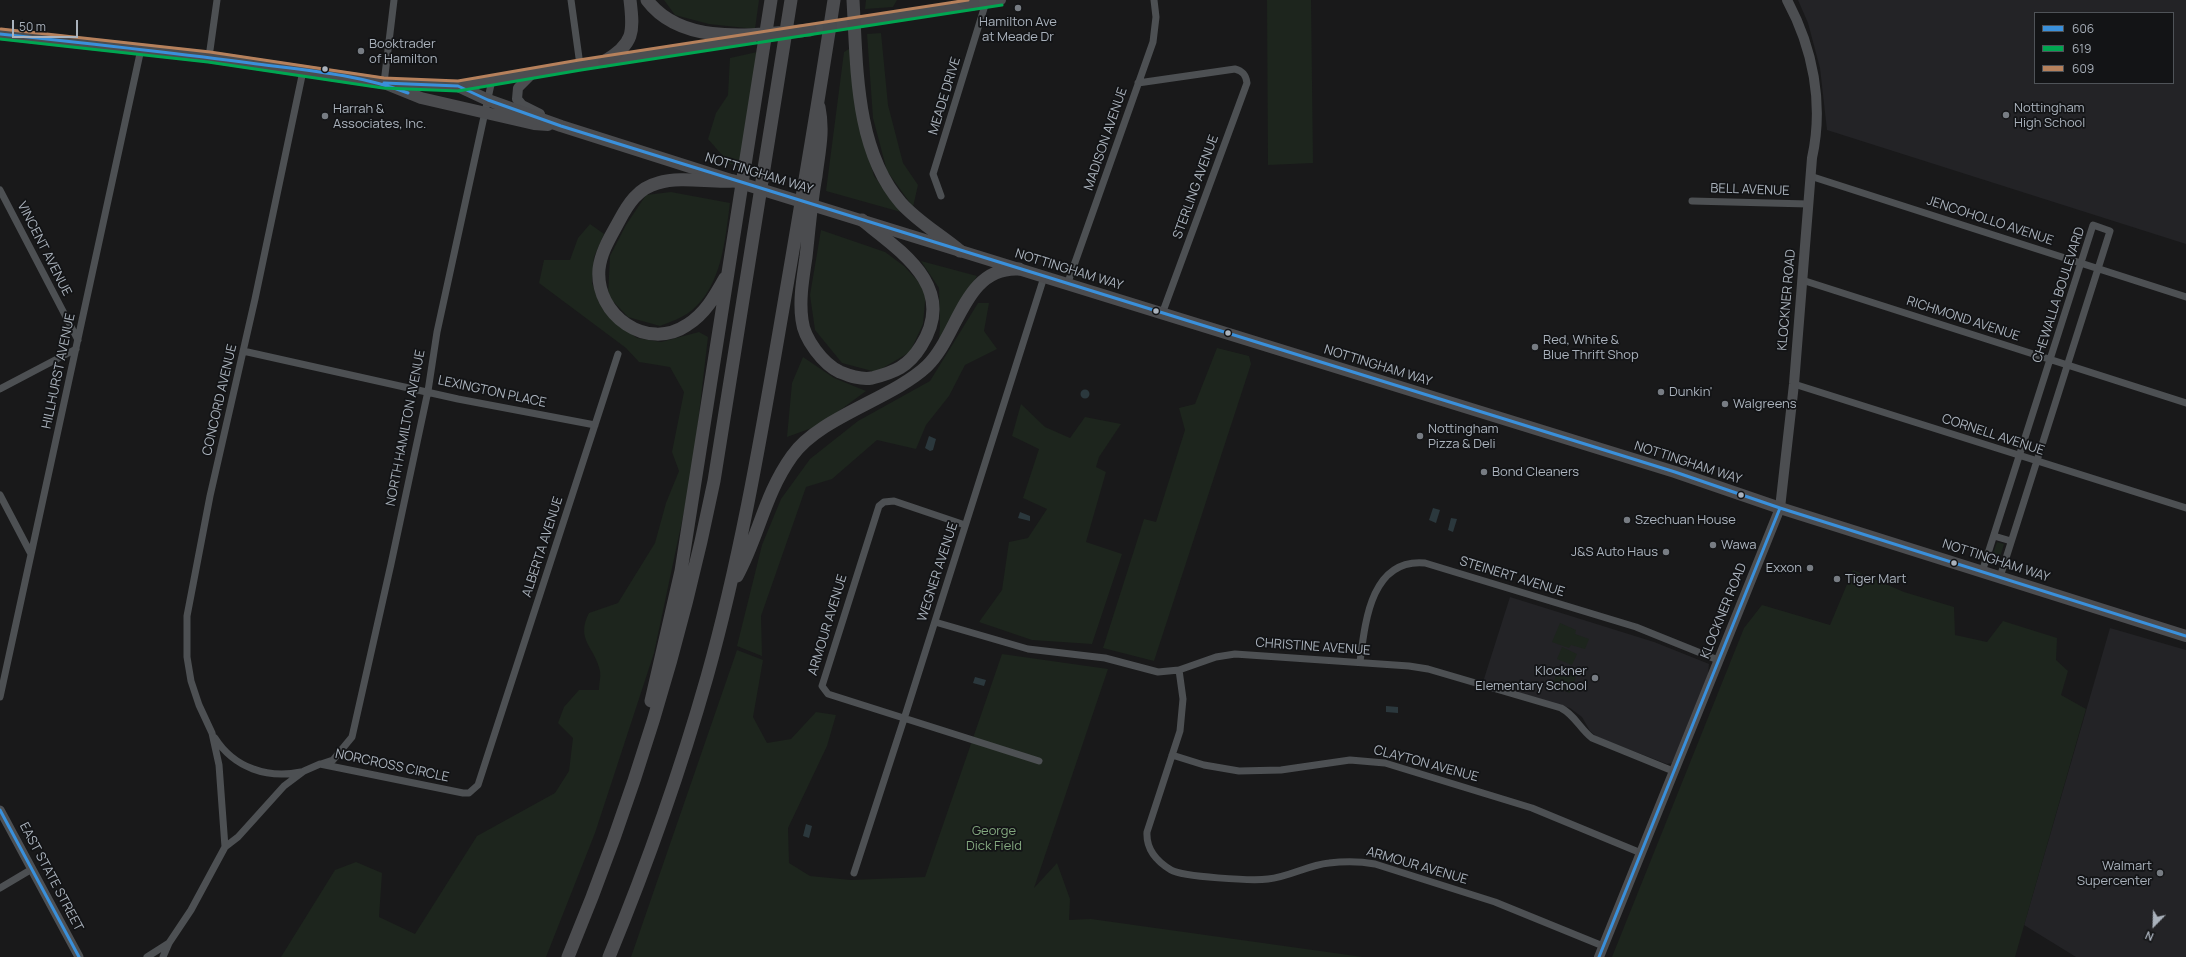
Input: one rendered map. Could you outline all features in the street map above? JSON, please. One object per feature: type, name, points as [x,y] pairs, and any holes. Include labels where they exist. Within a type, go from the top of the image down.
[{"type":"highway","points":[[605,61],[622,51],[631,35],[633,24],[630,0]]},
{"type":"highway","points":[[647,0],[661,16],[673,22],[699,30],[736,35],[810,30]]},
{"type":"highway","points":[[759,78],[764,0]]},
{"type":"highway","points":[[630,794],[681,571],[730,270],[734,235],[771,0]]},
{"type":"highway","points":[[568,957],[630,794],[672,658],[702,539],[714,481],[791,0]]},
{"type":"highway","points":[[609,957],[645,868],[677,776],[707,676],[729,592],[751,491],[834,0]]},
{"type":"highway","points":[[853,0],[857,68],[870,147],[884,180],[903,204],[960,251]]},
{"type":"highway","points":[[818,98],[823,127],[802,289],[802,322],[812,344],[823,360],[835,369],[853,377],[863,378],[889,375],[912,359],[922,345],[932,316],[932,296],[927,283],[908,259],[862,220]]},
{"type":"highway","points":[[730,270],[716,294],[699,316],[675,332],[662,334],[641,332],[622,322],[607,304],[599,281],[599,268],[607,244],[630,202],[638,193],[653,185],[669,181],[734,181]]},
{"type":"highway","points":[[729,592],[750,553],[767,499],[775,483],[793,455],[818,433],[917,374],[936,355],[976,286],[992,274],[1001,270],[1019,269]]},
{"type":"main road","points":[[384,83],[458,86],[605,61],[810,30],[974,2],[1000,0]]},
{"type":"main road","name":"KLOCKNER ROAD","points":[[1599,957],[1780,508],[1794,384],[1810,176],[1816,128],[1816,90],[1804,36],[1787,0]]},
{"type":"main road","name":"NOTTINGHAM WAY","points":[[0,34],[210,57],[384,83],[421,98],[534,124],[561,126]]},
{"type":"main road","points":[[533,73],[518,88],[517,99],[522,105],[561,126]]},
{"type":"main road","name":"NOTTINGHAM WAY","points":[[458,86],[488,100],[561,126],[1067,285],[1675,472],[1780,508],[2186,636]]},
{"type":"street","points":[[210,57],[217,0]]},
{"type":"street","points":[[384,83],[394,0]]},
{"type":"street","points":[[571,0],[580,65]]},
{"type":"street","name":"MADISON AVENUE","points":[[1067,285],[1153,42],[1156,30],[1154,0]]},
{"type":"street","name":"MEADE DRIVE","points":[[941,196],[933,174],[974,2]]},
{"type":"street","name":"HILLHURST AVENUE","points":[[0,697],[140,49]]},
{"type":"street","name":"STERLING AVENUE","points":[[1138,83],[1235,69],[1240,70],[1244,74],[1247,83],[1162,314]]},
{"type":"street","name":"CONCORD AVENUE","points":[[303,71],[243,351],[210,496],[186,616],[187,658],[191,681],[198,705],[212,733],[229,755],[250,769],[277,775],[304,771]]},
{"type":"street","name":"NORTH HAMILTON AVENUE","points":[[320,764],[333,760],[352,737],[428,391],[437,332],[492,80]]},
{"type":"street","name":"JENCOHOLLO AVENUE","points":[[1810,176],[2186,297]]},
{"type":"street","name":"VINCENT AVENUE","points":[[0,190],[78,340]]},
{"type":"street","name":"BELL AVENUE","points":[[1692,201],[1808,204]]},
{"type":"street","name":"CHEWALLA BOULEVARD","points":[[1982,572],[2093,225],[2110,230],[2000,577]]},
{"type":"street","name":"WEGNER AVENUE","points":[[854,873],[1044,277]]},
{"type":"street","name":"RICHMOND AVENUE","points":[[1802,280],[2186,403]]},
{"type":"street","points":[[0,389],[76,348]]},
{"type":"street","name":"LEXINGTON PLACE","points":[[243,351],[428,391],[458,399],[595,425]]},
{"type":"street","name":"ALBERTA AVENUE","points":[[490,747],[618,354]]},
{"type":"street","name":"CORNELL AVENUE","points":[[1794,384],[2186,508]]},
{"type":"street","points":[[0,495],[31,554]]},
{"type":"street","name":"ARMOUR AVENUE","points":[[965,525],[894,501],[884,502],[879,506],[823,677],[822,686],[828,694],[1039,762]]},
{"type":"street","points":[[1994,536],[2011,541]]},
{"type":"street","name":"STEINERT AVENUE","points":[[1360,662],[1364,632],[1378,587],[1390,571],[1399,565],[1416,562],[1425,563],[1636,627],[1718,660]]},
{"type":"street","name":"CHRISTINE AVENUE","points":[[935,622],[1028,649],[1105,658],[1158,672],[1179,670],[1216,657],[1235,654],[1360,662],[1428,669],[1561,708],[1575,718],[1585,732],[1592,738],[1673,771]]},
{"type":"street","name":"ARMOUR AVENUE","points":[[1179,670],[1183,689],[1183,714],[1172,755],[1147,829],[1146,840],[1153,856],[1172,871],[1252,881],[1286,876],[1327,863],[1358,861],[1375,864],[1494,902],[1603,946]]},
{"type":"street","name":"CONCORD AVENUE","points":[[212,733],[219,765],[225,847]]},
{"type":"street","name":"NORCROSS CIRCLE","points":[[163,957],[169,943],[191,910],[225,847],[238,837],[282,788],[304,771],[320,764],[469,793],[478,785],[490,747]]},
{"type":"street","name":"CLAYTON AVENUE","points":[[1172,755],[1204,765],[1239,771],[1281,770],[1350,760],[1385,763],[1532,808],[1641,853]]},
{"type":"street","name":"EAST STATE STREET","points":[[0,810],[79,957]]},
{"type":"street","points":[[0,888],[32,869]]},
{"type":"street","points":[[147,957],[169,943]]},
{"type":"shaded area","name":"Nottingham High School","points":[[1798,0],[2186,0],[2186,244],[1827,130],[1820,68],[1808,23]]},
{"type":"shaded area","points":[[1085,389],[1090,394],[1085,399],[1080,394]]},
{"type":"shaded area","points":[[929,436],[936,439],[933,450],[930,451],[925,448]]},
{"type":"shaded area","points":[[1433,508],[1440,510],[1436,523],[1429,520]]},
{"type":"shaded area","points":[[1020,512],[1030,516],[1030,521],[1018,518]]},
{"type":"shaded area","points":[[1451,518],[1457,519],[1453,532],[1448,530]]},
{"type":"shaded area","name":"Klockner Elementary School","points":[[1510,597],[1654,642],[1709,664],[1708,674],[1672,763],[1667,764],[1597,737],[1590,731],[1582,717],[1570,708],[1483,682]]},
{"type":"shaded area","points":[[2110,628],[2186,650],[2186,957],[2076,957],[2024,925]]},
{"type":"shaded area","points":[[975,677],[986,680],[984,686],[973,683]]},
{"type":"shaded area","points":[[1386,706],[1398,707],[1398,713],[1386,712]]},
{"type":"shaded area","points":[[806,824],[812,826],[809,838],[803,836]]},
{"type":"green space","points":[[664,0],[759,0],[755,29],[709,24],[675,15]]},
{"type":"green space","points":[[866,0],[897,0],[893,7],[865,9]]},
{"type":"green space","points":[[1267,0],[1311,0],[1313,163],[1268,165]]},
{"type":"green space","points":[[881,33],[888,105],[903,163],[918,185],[913,207],[887,171],[873,118],[867,34]]},
{"type":"green space","points":[[852,47],[858,118],[874,176],[901,212],[826,191],[844,52]]},
{"type":"green space","points":[[757,52],[739,167],[730,164],[708,139],[716,113],[728,95],[730,58]]},
{"type":"green space","points":[[671,192],[730,203],[724,247],[716,276],[709,289],[701,301],[691,311],[680,318],[660,326],[628,317],[608,296],[610,256],[626,225],[646,195]]},
{"type":"green space","points":[[590,224],[604,234],[594,257],[592,283],[599,302],[615,321],[637,338],[661,342],[699,332],[708,337],[692,474],[654,653],[595,833],[546,957],[281,957],[335,870],[356,862],[382,873],[379,917],[415,934],[477,836],[555,793],[569,771],[573,738],[558,723],[564,707],[579,690],[599,690],[600,671],[598,663],[585,637],[585,622],[589,613],[618,603],[655,543],[666,503],[679,471],[672,452],[684,392],[670,367],[639,362],[626,348],[539,283],[544,260],[570,260],[578,238]]},
{"type":"green space","points":[[821,230],[885,252],[904,266],[926,290],[923,324],[910,352],[876,372],[842,363],[815,330],[810,295]]},
{"type":"green space","points":[[921,261],[977,276],[939,342],[939,288]]},
{"type":"green space","points":[[978,303],[989,303],[984,331],[997,349],[965,365],[949,396],[926,425],[916,449],[877,440],[832,479],[806,487],[761,616],[762,656],[737,646],[762,545],[781,499],[810,459],[858,421],[930,381]]},
{"type":"green space","points":[[1217,348],[1249,356],[1251,364],[1154,661],[1103,648],[1144,519],[1156,522],[1185,430],[1179,408],[1195,404]]},
{"type":"green space","points":[[803,357],[834,378],[866,391],[820,425],[787,437],[792,383]]},
{"type":"green space","points":[[1021,404],[1045,427],[1070,438],[1085,417],[1121,424],[1099,457],[1096,467],[1106,472],[1086,542],[1122,554],[1092,644],[1032,640],[979,622],[1002,590],[1009,542],[1028,538],[1047,509],[1023,498],[1039,449],[1012,436]]},
{"type":"green space","points":[[1997,542],[2004,544],[1999,561],[1991,559]]},
{"type":"green space","points":[[1853,570],[1904,592],[1954,607],[1955,635],[1987,642],[2003,621],[2057,638],[2056,660],[2068,671],[2061,695],[2086,709],[2015,957],[1612,957],[1744,628],[1762,605],[1830,625]]},
{"type":"green space","points":[[1560,623],[1576,630],[1575,634],[1589,639],[1585,649],[1571,645],[1569,648],[1552,642]]},
{"type":"green space","points":[[1562,647],[1577,654],[1572,665],[1557,659]]},
{"type":"green space","name":"George Dick Field","points":[[737,650],[763,660],[753,717],[767,743],[791,739],[816,712],[836,715],[827,746],[788,828],[789,863],[810,876],[851,880],[925,877],[1002,654],[1108,669],[1034,888],[1057,863],[1070,899],[1069,920],[1091,919],[1363,957],[631,957]]},
{"type":"green space","points":[[1559,668],[1577,674],[1570,693],[1552,686]]},
{"type":"transit line","name":"609","points":[[1,29],[210,52],[384,78],[458,81],[579,60],[968,0]]},
{"type":"transit line","name":"619","points":[[0,39],[208,62],[383,88],[458,91],[581,70],[1002,5]]},
{"type":"transit line","name":"606","points":[[0,34],[157,51],[310,71],[370,81],[408,93]]},
{"type":"transit line","name":"606","points":[[384,83],[458,86],[488,100],[561,126],[1675,472],[1780,508],[2186,636]]},
{"type":"transit line","name":"606","points":[[1599,957],[1780,508]]},
{"type":"transit line","name":"606","points":[[0,810],[79,957]]},
{"type":"place","name":"Hamilton Ave at Meade Dr","points":[[1018,8]]},
{"type":"place","name":"Booktrader of Hamilton","points":[[361,51]]},
{"type":"place","name":"Nottingham High School","points":[[2006,115]]},
{"type":"place","name":"Harrah & Associates, Inc.","points":[[325,116]]},
{"type":"place","name":"Red, White & Blue Thrift Shop","points":[[1535,347]]},
{"type":"place","name":"Dunkin'","points":[[1661,392]]},
{"type":"place","name":"Walgreens","points":[[1725,404]]},
{"type":"place","name":"Nottingham Pizza & Deli","points":[[1420,436]]},
{"type":"place","name":"Bond Cleaners","points":[[1484,472]]},
{"type":"place","name":"Szechuan House","points":[[1627,520]]},
{"type":"place","name":"Wawa","points":[[1713,545]]},
{"type":"place","name":"J&S Auto Haus","points":[[1666,552]]},
{"type":"place","name":"Exxon","points":[[1810,568]]},
{"type":"place","name":"Tiger Mart","points":[[1837,579]]},
{"type":"place","name":"Klockner Elementary School","points":[[1595,678]]},
{"type":"place","name":"Walmart Supercenter","points":[[2160,873]]}]
